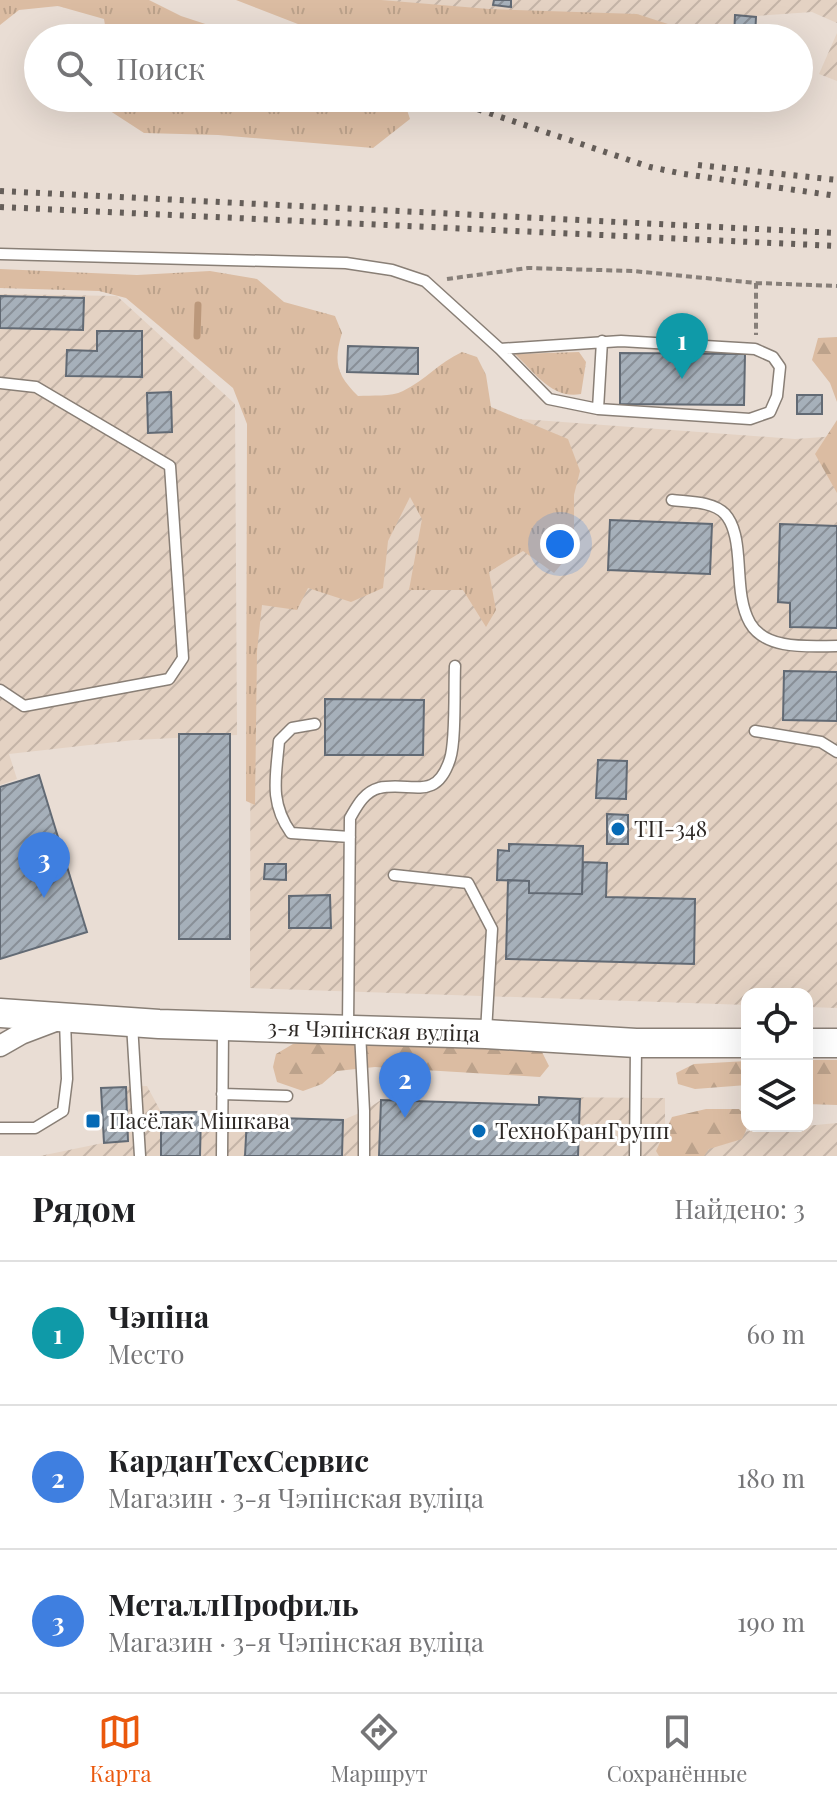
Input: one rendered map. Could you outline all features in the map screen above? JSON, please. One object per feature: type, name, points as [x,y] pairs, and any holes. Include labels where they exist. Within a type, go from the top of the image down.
[{"type":"main road","name":"3-я Чэпінская вуліца","points":[[0,1013],[132,1022],[486,1034],[636,1043],[741,1043]]},
{"type":"main road","points":[[813,1043],[837,1043]]},
{"type":"street","points":[[0,1046],[21,1034],[65,1018]]},
{"type":"lane","points":[[0,254],[346,263],[392,270],[425,281],[500,349],[549,399],[598,409],[750,419],[770,412],[777,396],[780,367],[773,357],[755,349],[602,341],[500,349]]},
{"type":"lane","points":[[598,409],[602,341]]},
{"type":"lane","points":[[0,383],[36,387],[170,466],[183,658],[169,679],[24,706],[0,690]]},
{"type":"lane","points":[[672,500],[711,506],[726,515],[736,537],[742,598],[751,625],[768,638],[796,647],[837,646]]},
{"type":"lane","points":[[364,1156],[364,1111],[354,1030],[350,818],[360,800],[378,788],[425,789],[439,780],[451,757],[455,666]]},
{"type":"lane","points":[[315,724],[292,728],[279,741],[275,797],[278,808],[291,833],[350,837]]},
{"type":"lane","points":[[755,731],[821,742],[837,752]]},
{"type":"lane","points":[[394,875],[468,883],[492,929],[486,1034]]},
{"type":"lane","points":[[0,1128],[35,1128],[63,1111],[67,1079],[65,1018]]},
{"type":"lane","points":[[132,1022],[140,1156]]},
{"type":"lane","points":[[222,1156],[223,1026]]},
{"type":"lane","points":[[635,1156],[636,1043]]},
{"type":"lane","points":[[222,1094],[287,1096]]},
{"type":"path","points":[[425,281],[528,268],[633,271],[756,283],[837,286]]},
{"type":"path","points":[[756,283],[757,327]]},
{"type":"shaded area","points":[[327,0],[837,0],[837,23],[812,12],[756,16],[756,24],[544,24]]},
{"type":"shaded area","points":[[837,33],[837,81],[819,74]]},
{"type":"shaded area","points":[[0,294],[117,296],[235,404],[237,735],[134,740],[9,754],[17,779],[0,785]]},
{"type":"shaded area","points":[[251,399],[795,439],[837,436],[837,1008],[813,1007],[813,988],[741,988],[741,1005],[250,988]]},
{"type":"shaded area","points":[[147,1086],[161,1112],[343,1120],[381,1100],[538,1105],[540,1097],[665,1098],[665,1139],[741,1132],[813,1132],[813,1125],[837,1123],[837,1156],[40,1156],[103,1143],[101,1088]]},
{"type":"green space","points":[[0,0],[149,0],[205,24],[105,24],[104,19],[58,6],[19,10],[0,25]]},
{"type":"green space","points":[[236,0],[381,0],[489,9],[637,14],[668,24],[298,24]]},
{"type":"green space","points":[[112,112],[408,112],[410,119],[373,148],[218,135],[144,133]]},
{"type":"green space","points":[[0,269],[137,275],[210,271],[257,279],[284,302],[335,316],[342,333],[338,353],[341,375],[358,396],[398,393],[462,352],[477,357],[486,375],[491,407],[568,439],[580,471],[574,495],[574,549],[554,573],[523,551],[489,572],[496,610],[486,627],[463,590],[409,590],[422,519],[410,497],[388,541],[383,588],[351,602],[308,588],[297,610],[262,605],[257,651],[255,805],[246,801],[247,424],[233,388],[126,298],[99,291],[0,288]]},
{"type":"green space","points":[[837,337],[837,402],[830,383],[812,360],[818,338]]},
{"type":"green space","points":[[579,352],[586,362],[581,394],[571,395],[553,389],[515,354]]},
{"type":"green space","points":[[837,420],[837,493],[815,454]]},
{"type":"green space","points":[[329,1038],[519,1045],[542,1052],[549,1066],[540,1077],[375,1067],[337,1071],[322,1084],[303,1091],[277,1082],[273,1067],[276,1054],[293,1044]]},
{"type":"green space","points":[[813,1060],[837,1060],[837,1105],[813,1104]]},
{"type":"green space","points":[[741,1061],[741,1085],[695,1089],[678,1084],[676,1073],[694,1064]]},
{"type":"green space","points":[[706,1109],[739,1109],[741,1132],[746,1132],[742,1139],[709,1149],[704,1156],[659,1156],[656,1151],[672,1117]]},
{"type":"building","points":[[494,0],[511,0],[511,7],[493,5]]},
{"type":"building","points":[[735,15],[756,17],[756,24],[735,24]]},
{"type":"building","points":[[0,296],[84,298],[83,330],[0,328]]},
{"type":"building","points":[[97,331],[142,331],[142,377],[66,376],[67,350],[97,351]]},
{"type":"building","points":[[348,346],[418,348],[418,374],[347,372]]},
{"type":"building","points":[[620,353],[745,354],[744,405],[620,404]]},
{"type":"building","points":[[171,392],[172,432],[148,433],[147,393]]},
{"type":"building","points":[[797,395],[822,395],[822,414],[797,414]]},
{"type":"building","points":[[610,520],[712,524],[710,574],[608,570]]},
{"type":"building","points":[[780,524],[837,526],[837,628],[790,627],[790,603],[778,602]]},
{"type":"building","points":[[784,671],[837,672],[837,721],[783,720]]},
{"type":"building","points":[[325,699],[424,700],[423,755],[325,755]]},
{"type":"building","points":[[179,734],[230,734],[230,939],[179,939]]},
{"type":"building","points":[[598,760],[627,761],[626,799],[596,798]]},
{"type":"building","points":[[39,775],[87,932],[0,959],[0,787]]},
{"type":"building","name":"ТП-348","points":[[607,814],[628,815],[628,844],[607,844]]},
{"type":"building","points":[[509,844],[583,846],[582,894],[529,893],[529,881],[497,880],[498,850],[509,851]]},
{"type":"building","points":[[583,862],[607,863],[606,897],[695,899],[694,964],[506,959],[508,880],[529,881],[529,893],[582,894]]},
{"type":"building","points":[[265,864],[286,864],[286,880],[264,879]]},
{"type":"building","points":[[330,895],[331,928],[289,928],[289,896]]},
{"type":"building","points":[[126,1087],[128,1141],[104,1143],[101,1088]]},
{"type":"building","name":"ТехноКранГрупп","points":[[539,1097],[580,1099],[578,1156],[379,1156],[381,1100],[539,1105]]},
{"type":"building","points":[[161,1112],[201,1112],[200,1156],[161,1156]]},
{"type":"building","points":[[247,1117],[343,1120],[342,1156],[245,1156]]},
{"type":"waterway","points":[[197,336],[198,305]]},
{"type":"railway","points":[[486,112],[650,167],[837,196]]},
{"type":"railway","points":[[698,165],[837,180]]},
{"type":"railway","points":[[0,191],[837,233]]},
{"type":"railway","points":[[0,207],[837,246]]},
{"type":"place","name":"Чэпіна","points":[[682,379]]},
{"type":"place","name":"ТП-348","points":[[618,829]]},
{"type":"place","name":"МеталлПрофиль","points":[[44,898]]},
{"type":"place","name":"КарданТехСервис","points":[[405,1118]]},
{"type":"place","name":"Пасёлак Мішкава","points":[[93,1121]]},
{"type":"place","name":"ТехноКранГрупп","points":[[479,1131]]}]
